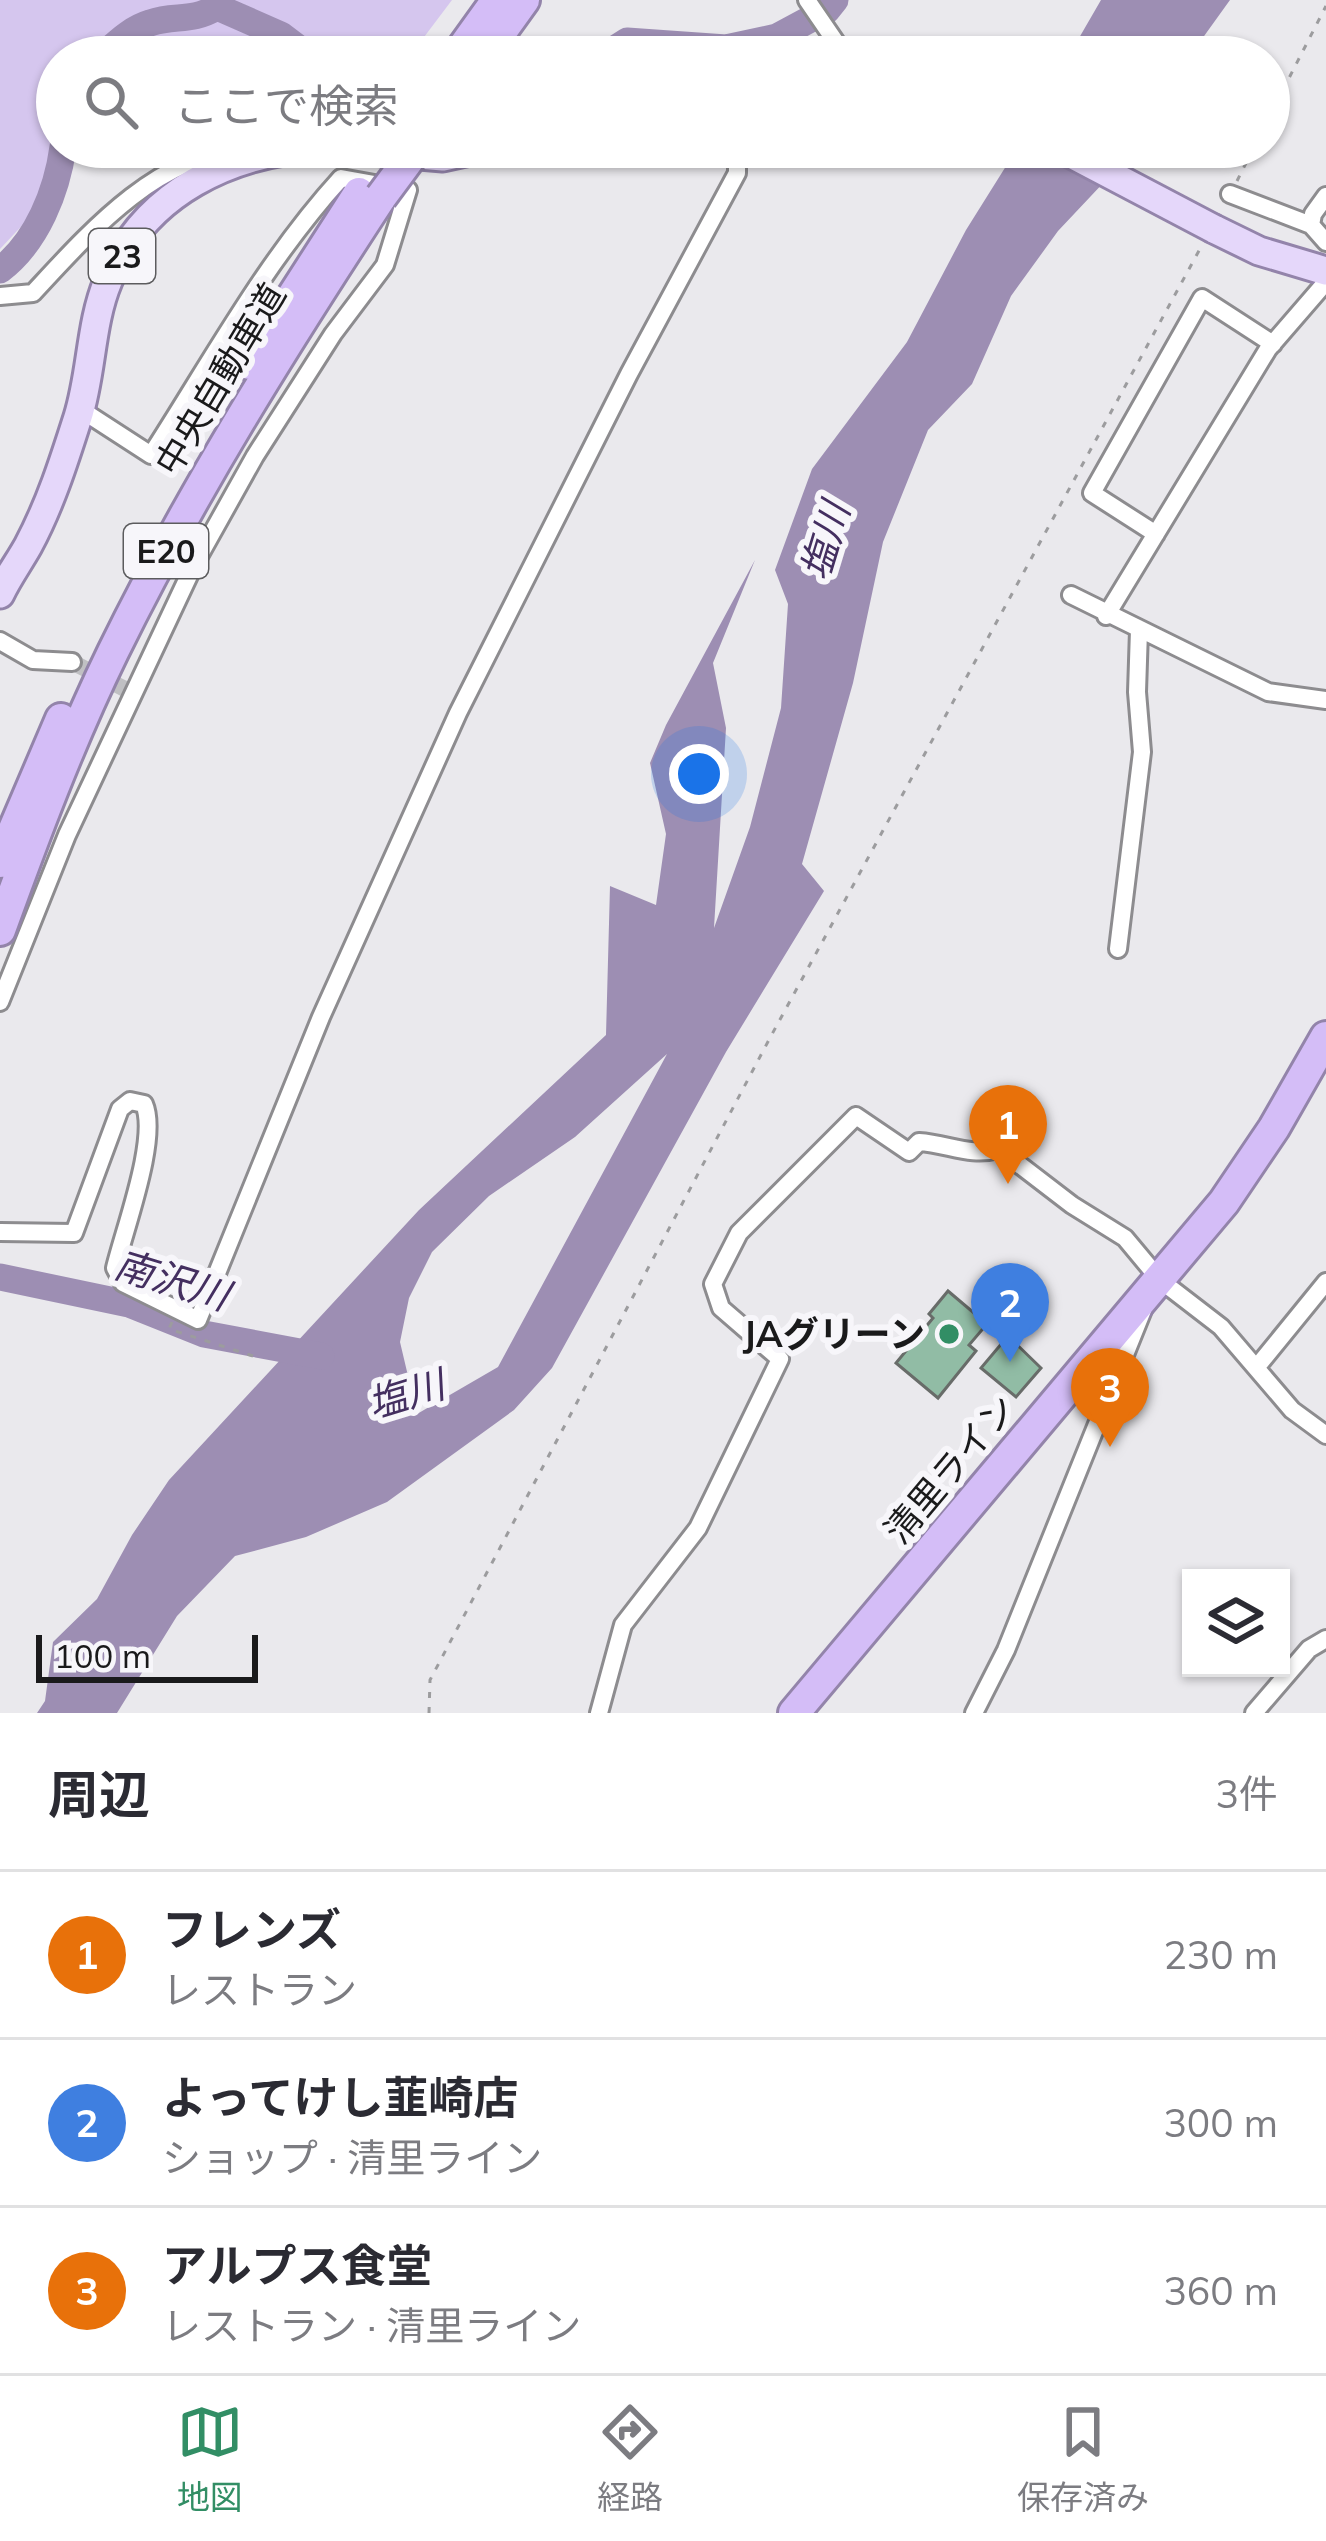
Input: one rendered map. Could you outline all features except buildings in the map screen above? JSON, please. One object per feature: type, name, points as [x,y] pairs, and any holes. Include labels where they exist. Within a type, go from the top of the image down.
[{"type":"highway","points":[[471,36],[496,0]]},
{"type":"highway","points":[[498,36],[524,0]]},
{"type":"highway","name":"中央自動車道","points":[[0,930],[76,735],[173,536],[382,168]]},
{"type":"highway","name":"中央自動車道","points":[[0,862],[58,724],[134,568],[257,349],[370,195],[397,168]]},
{"type":"highway","name":"清里ライン","points":[[794,1713],[1155,1287],[1234,1186],[1326,1037]]},
{"type":"main road","name":"23","points":[[3,583],[27,548],[51,497],[80,409],[108,279],[136,234],[181,192],[224,168]]},
{"type":"main road","points":[[1096,168],[1211,232],[1326,271]]},
{"type":"street","points":[[807,0],[832,36]]},
{"type":"street","points":[[0,296],[33,293],[105,216],[183,168]]},
{"type":"street","points":[[0,1232],[74,1233],[120,1109],[130,1101],[144,1104],[146,1146],[115,1268],[124,1282],[198,1320],[321,1017],[458,713],[737,168]]},
{"type":"street","points":[[0,1002],[67,835],[152,648],[255,455],[333,334],[385,265],[408,190],[341,178],[313,209],[261,284],[151,455],[80,409]]},
{"type":"street","points":[[1230,194],[1311,225],[1326,242]]},
{"type":"street","points":[[1311,225],[1326,196]]},
{"type":"street","points":[[1106,616],[1273,344],[1326,282]]},
{"type":"street","points":[[1156,534],[1092,494],[1202,298],[1273,344]]},
{"type":"street","points":[[1071,595],[1268,692],[1326,700]]},
{"type":"street","points":[[1118,949],[1142,752],[1139,631]]},
{"type":"street","points":[[0,641],[33,661],[72,662]]},
{"type":"street","points":[[599,1713],[623,1625],[698,1528],[779,1359],[721,1308],[713,1283],[739,1233],[856,1116],[908,1152],[919,1142],[943,1144],[974,1156],[999,1149],[1072,1205],[1125,1238],[1155,1287],[1221,1328],[1292,1410],[1326,1435]]},
{"type":"street","points":[[1256,1368],[1326,1282]]},
{"type":"street","points":[[974,1713],[1006,1650],[1155,1287]]},
{"type":"street","points":[[1254,1713],[1309,1648],[1326,1639]]},
{"type":"path","points":[[1290,77],[1326,6]]},
{"type":"path","points":[[1230,194],[1243,168]]},
{"type":"path","points":[[428,1713],[430,1680],[772,1036],[1211,232]]},
{"type":"path","points":[[178,1310],[169,1329],[253,1356]]},
{"type":"shaded area","points":[[0,0],[452,0],[425,36],[36,36],[36,168],[59,168],[31,216],[0,249]]},
{"type":"water","points":[[1101,0],[1230,0],[1204,36],[1080,36]]},
{"type":"water","name":"塩川","points":[[1005,168],[1117,168],[1058,231],[1011,296],[972,384],[928,430],[883,542],[853,683],[802,864],[824,891],[726,1052],[552,1368],[514,1410],[387,1502],[306,1537],[235,1556],[177,1616],[117,1713],[37,1713],[45,1701],[53,1642],[97,1599],[169,1480],[419,1210],[606,1035],[610,886],[656,905],[666,834],[650,763],[755,560],[713,663],[726,728],[714,928],[750,827],[781,708],[788,604],[775,570],[812,469],[907,342]],"holes":[[[667,1054],[498,1367],[417,1414],[400,1342],[409,1298],[432,1252],[489,1196],[575,1137]]]},
{"type":"waterway","points":[[208,0],[217,7]]},
{"type":"waterway","points":[[779,36],[827,10],[835,0]]},
{"type":"waterway","points":[[126,36],[159,20],[199,15],[217,7],[282,36]]},
{"type":"waterway","points":[[0,270],[35,230],[59,168]]},
{"type":"waterway","name":"南沢川","points":[[0,1277],[129,1304],[204,1334],[321,1356]]},
{"type":"tunnel","points":[[72,662],[129,691]]},
{"type":"place","name":"フレンズ","points":[[1008,1184]]},
{"type":"place","name":"JAグリーン","points":[[949,1334]]},
{"type":"place","name":"よってけし韮崎店","points":[[1010,1362]]},
{"type":"place","name":"アルプス食堂","points":[[1110,1447]]}]
